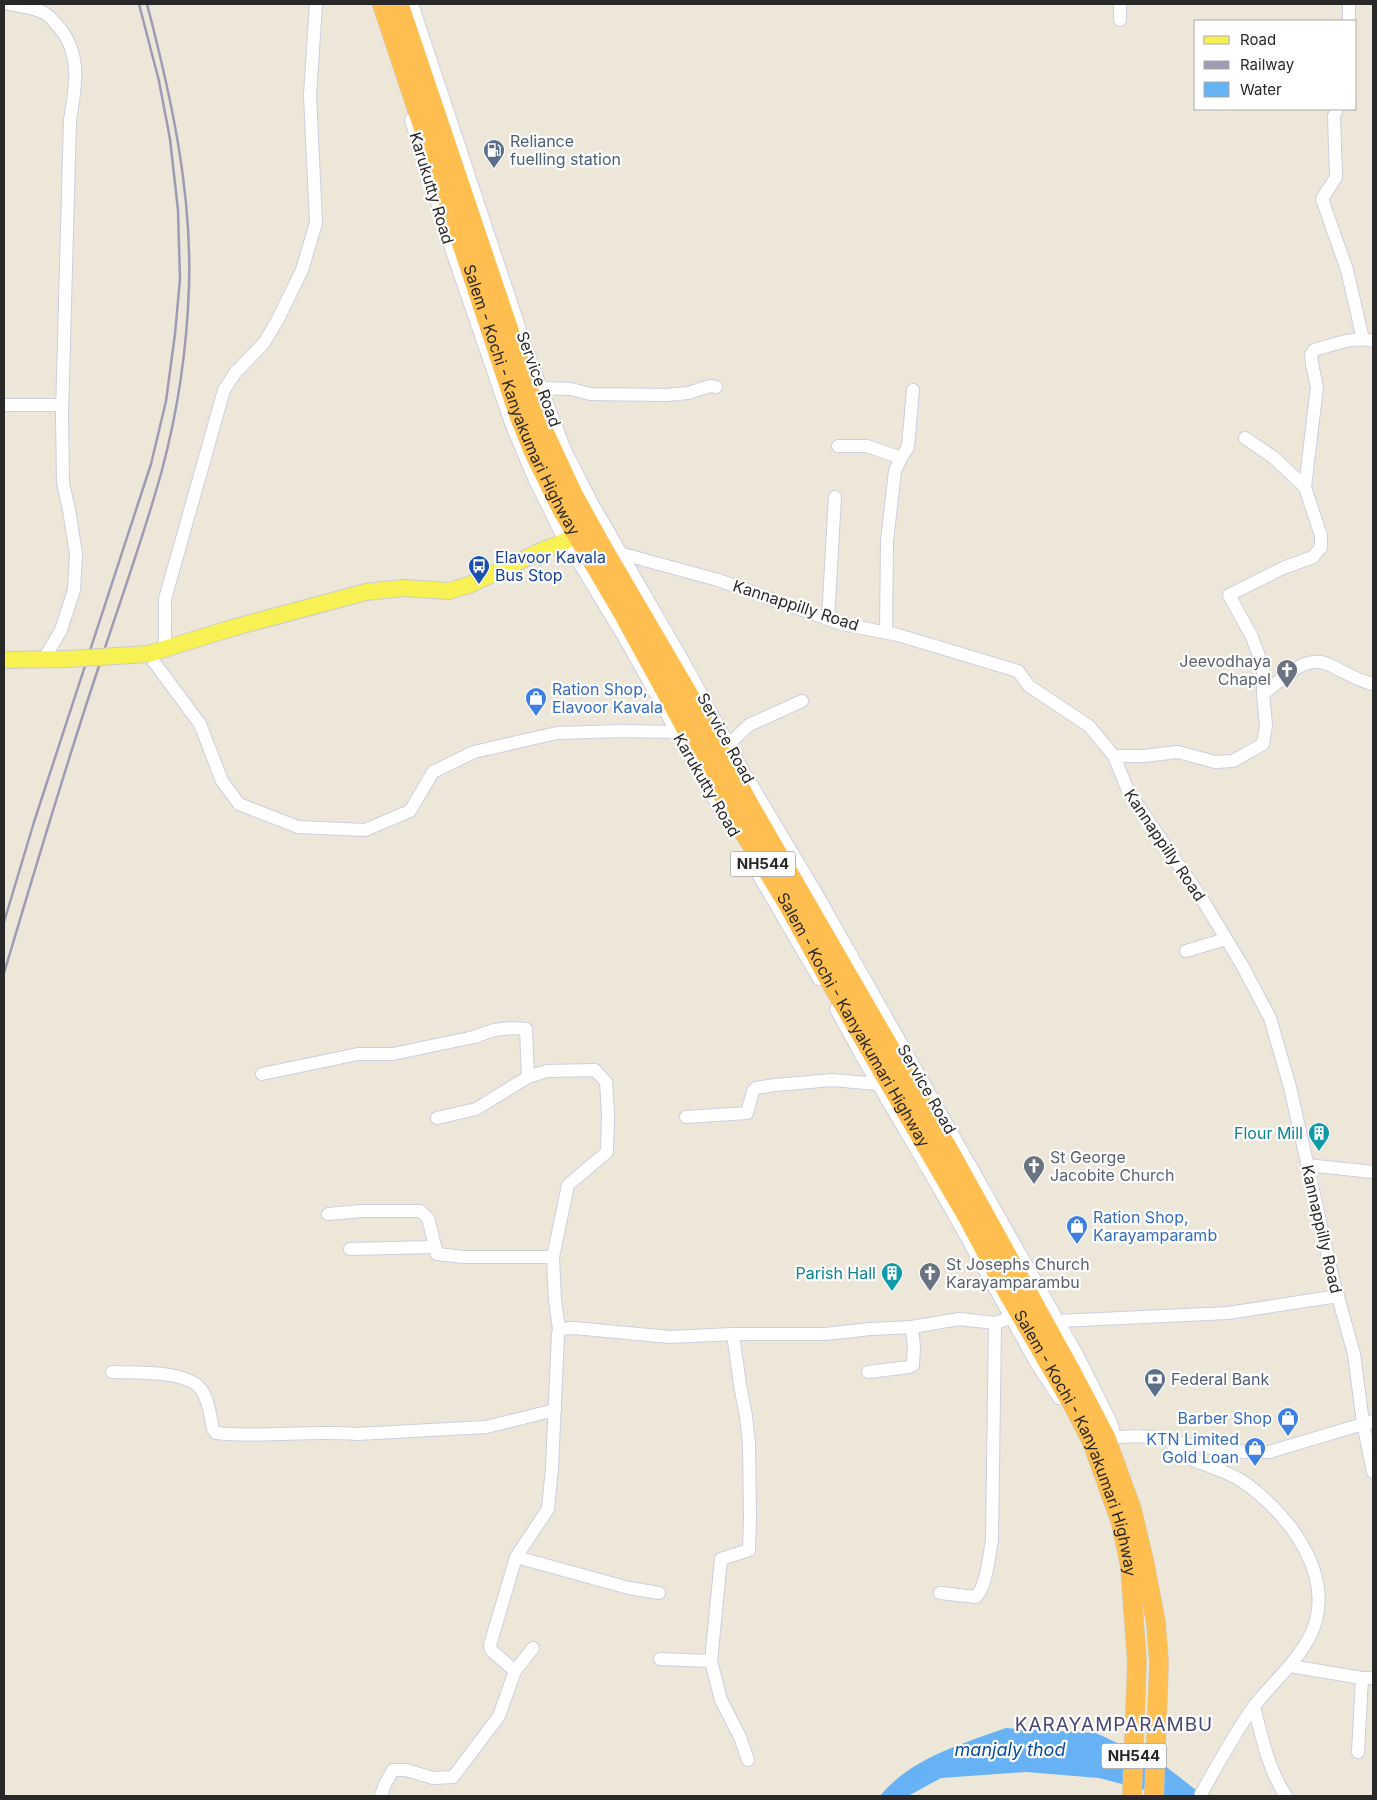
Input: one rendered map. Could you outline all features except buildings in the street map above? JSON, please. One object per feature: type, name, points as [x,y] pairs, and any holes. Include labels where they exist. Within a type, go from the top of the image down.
[{"type":"highway","name":"Salem - Kochi - Kanyakumari Highway","points":[[382,4],[519,416],[572,540],[679,714],[735,818],[968,1218],[1009,1295],[1074,1406],[1104,1439],[1130,1566],[1137,1662],[1132,1796]]},
{"type":"highway","name":"Salem - Kochi - Kanyakumari Highway","points":[[400,4],[541,425],[573,494],[612,551],[950,1152],[1070,1369],[1104,1439],[1132,1510],[1156,1623],[1159,1663],[1154,1796]]},
{"type":"main road","points":[[4,660],[68,659],[148,654],[232,628],[366,592],[403,588],[449,591],[469,585],[540,551],[572,540]]},
{"type":"street","points":[[9,4],[32,8],[47,14],[66,34],[75,58],[75,94],[70,120],[62,405],[63,483],[76,554],[74,590],[61,630],[44,659]]},
{"type":"street","points":[[164,649],[164,599],[224,390],[235,373],[264,343],[277,321],[302,270],[316,223],[310,95],[316,4]]},
{"type":"street","name":"Karukutty Road","points":[[374,4],[440,216],[511,423],[533,476],[572,540],[676,732],[948,1204],[1010,1318],[1080,1434],[1104,1439]]},
{"type":"street","name":"Service Road","points":[[412,4],[527,351],[565,450],[612,551],[682,659],[1058,1321],[1096,1390],[1111,1423],[1104,1439]]},
{"type":"street","points":[[1120,4],[1120,20]]},
{"type":"street","points":[[1349,4],[1349,20]]},
{"type":"street","points":[[1114,756],[1143,756],[1178,752],[1215,762],[1233,761],[1263,744],[1266,725],[1263,667],[1252,637],[1229,595],[1283,568],[1314,557],[1321,547],[1321,536],[1305,487],[1316,387],[1311,355],[1314,350],[1346,341],[1368,340],[1347,270],[1322,199],[1336,177],[1334,116],[1336,110]]},
{"type":"street","points":[[541,388],[571,389],[590,394],[666,395],[688,393],[710,386],[716,387]]},
{"type":"street","points":[[886,632],[887,541],[895,471],[908,447],[913,390]]},
{"type":"street","points":[[4,405],[62,405]]},
{"type":"street","points":[[1245,438],[1273,457],[1305,487]]},
{"type":"street","points":[[838,446],[866,446],[901,458]]},
{"type":"street","points":[[828,618],[835,497]]},
{"type":"street","name":"Kannappilly Road","points":[[612,551],[718,580],[842,624],[886,632],[1018,671],[1029,686],[1089,726],[1114,756],[1128,791],[1202,900],[1270,1018],[1290,1087],[1338,1296],[1354,1354],[1368,1422],[1373,1472]]},
{"type":"street","points":[[148,654],[200,724],[222,781],[240,804],[298,827],[365,830],[410,811],[433,772],[474,752],[557,733],[676,732]]},
{"type":"street","points":[[1263,694],[1299,666],[1306,663],[1322,662],[1359,680],[1373,684]]},
{"type":"street","points":[[729,744],[749,725],[802,701]]},
{"type":"street","points":[[1186,951],[1226,940]]},
{"type":"street","points":[[262,1074],[358,1054],[393,1054],[474,1037],[494,1030],[512,1028],[526,1029],[528,1077]]},
{"type":"street","points":[[438,1118],[476,1109],[528,1077],[547,1071],[595,1070],[606,1082],[608,1115],[607,1152],[568,1185],[553,1257],[555,1300],[559,1329],[548,1509],[516,1557],[490,1644],[491,1650],[515,1671]]},
{"type":"street","points":[[686,1117],[747,1113],[753,1090],[756,1088],[832,1080],[878,1084]]},
{"type":"street","points":[[1307,1165],[1373,1172]]},
{"type":"street","points":[[328,1214],[362,1211],[420,1211],[428,1218],[437,1254],[464,1257],[553,1257]]},
{"type":"street","points":[[350,1249],[435,1247]]},
{"type":"street","points":[[1058,1321],[1228,1313],[1338,1296]]},
{"type":"street","points":[[559,1329],[574,1328],[670,1337],[733,1334],[825,1334],[912,1326],[959,1319],[995,1323],[1010,1318]]},
{"type":"street","points":[[940,1593],[976,1597],[980,1593],[986,1574],[992,1540],[995,1323]]},
{"type":"street","points":[[868,1372],[913,1365],[912,1326]]},
{"type":"street","points":[[733,1334],[749,1444],[749,1550],[722,1559],[711,1661],[721,1700],[740,1737],[748,1760]]},
{"type":"street","points":[[112,1372],[179,1376],[192,1382],[201,1389],[213,1429],[216,1433],[238,1435],[337,1432],[356,1434],[486,1427],[555,1410]]},
{"type":"street","points":[[1104,1439],[1137,1436],[1170,1439],[1189,1445],[1245,1452],[1269,1452],[1368,1422]]},
{"type":"street","points":[[1170,1439],[1174,1450],[1178,1454],[1218,1468],[1241,1480],[1283,1517],[1301,1541],[1312,1568],[1316,1585],[1317,1605],[1315,1622],[1310,1637],[1290,1666],[1254,1707],[1234,1736],[1201,1794]]},
{"type":"street","points":[[516,1557],[629,1588],[659,1593]]},
{"type":"street","points":[[381,1796],[393,1770],[406,1770],[433,1778],[453,1777],[499,1716],[515,1671],[533,1648]]},
{"type":"street","points":[[660,1659],[711,1661]]},
{"type":"street","points":[[1290,1666],[1367,1678],[1358,1752]]},
{"type":"street","points":[[1254,1707],[1273,1772],[1286,1796]]},
{"type":"water","name":"manjaly thod","points":[[1006,1728],[1096,1733],[1164,1765],[1201,1794],[1209,1796],[1168,1796],[1099,1778],[1026,1772],[941,1778],[908,1796],[880,1796],[893,1783],[922,1762],[955,1747]]},
{"type":"railway","points":[[4,922],[34,822],[151,464],[166,401],[180,279],[178,210],[170,139],[159,81],[139,4]]},
{"type":"railway","points":[[4,973],[74,742],[155,495],[173,425],[181,379],[189,286],[187,215],[172,109],[147,4]]},
{"type":"place","name":"Reliance fuelling station","points":[[494,169]]},
{"type":"place","name":"Elavoor Kavala Bus Stop","points":[[479,585]]},
{"type":"place","name":"Jeevodhaya Chapel","points":[[1287,689]]},
{"type":"place","name":"Ration Shop, Elavoor Kavala","points":[[536,717]]},
{"type":"place","name":"Flour Mill","points":[[1319,1152]]},
{"type":"place","name":"St George Jacobite Church","points":[[1034,1185]]},
{"type":"place","name":"Ration Shop, Karayamparamb","points":[[1077,1245]]},
{"type":"place","name":"Parish Hall","points":[[892,1292]]},
{"type":"place","name":"St Josephs Church Karayamparambu","points":[[930,1292]]},
{"type":"place","name":"Federal Bank","points":[[1155,1398]]},
{"type":"place","name":"Barber Shop","points":[[1288,1437]]},
{"type":"place","name":"KTN Limited Gold Loan","points":[[1255,1467]]},
{"type":"district","name":"KARAYAMPARAMBU","points":[[1114,1724]]}]
